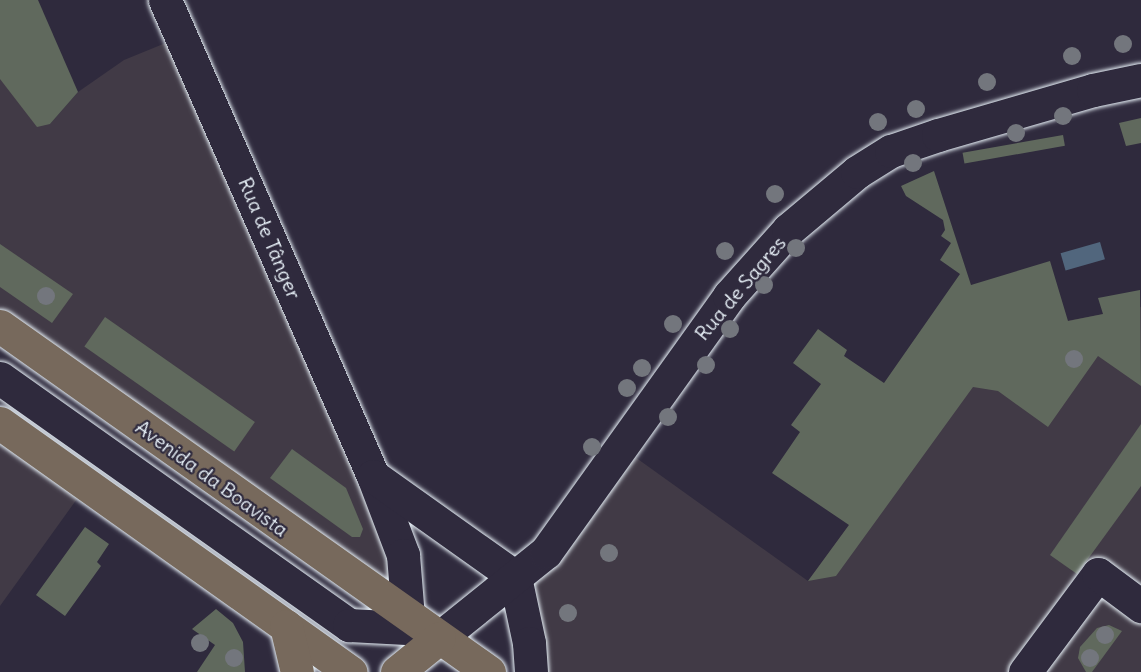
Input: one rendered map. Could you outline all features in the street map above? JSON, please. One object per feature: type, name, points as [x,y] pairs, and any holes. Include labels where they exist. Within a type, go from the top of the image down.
[{"type":"main road","name":"Avenida da Boavista","points":[[0,326],[489,672]]},
{"type":"main road","points":[[0,423],[350,672]]},
{"type":"main road","points":[[286,626],[297,672]]},
{"type":"main road","points":[[397,672],[424,628]]},
{"type":"street","name":"Rua de Tânger","points":[[165,0],[373,476],[403,555],[424,628]]},
{"type":"street","name":"Rua de Sagres","points":[[424,628],[515,577],[546,552],[729,296],[788,230],[857,172],[891,151],[938,135],[1093,90],[1141,80]]},
{"type":"street","name":"Avenida da Boavista","points":[[0,378],[349,625],[424,628]]},
{"type":"street","points":[[116,460],[136,520]]},
{"type":"street","points":[[373,476],[515,577],[529,643],[531,672]]},
{"type":"street","points":[[1029,667],[1098,574],[1141,606]]},
{"type":"shaded area","points":[[173,40],[373,476],[408,617],[0,326],[0,58],[50,124],[78,92],[124,60]]},
{"type":"shaded area","points":[[1141,307],[1141,672],[531,672],[515,577],[621,447],[808,581],[987,336]]},
{"type":"shaded area","points":[[0,423],[87,485],[0,606]]},
{"type":"green space","points":[[0,0],[38,0],[78,92],[50,124],[37,127],[0,79]]},
{"type":"green space","points":[[1141,118],[1141,143],[1126,146],[1119,123]]},
{"type":"green space","points":[[1063,135],[1065,146],[964,164],[963,153]]},
{"type":"green space","points":[[934,171],[971,285],[1050,261],[1068,321],[1103,314],[1098,298],[1140,290],[1141,386],[1098,356],[1048,427],[998,391],[973,387],[836,576],[808,581],[849,525],[772,473],[800,432],[791,425],[821,384],[793,363],[818,329],[847,350],[844,356],[884,383],[960,274],[940,260],[951,243],[941,236],[945,230],[943,220],[906,196],[901,186]]},
{"type":"green space","points":[[0,244],[73,294],[52,323],[0,287]]},
{"type":"green space","points":[[105,317],[255,422],[234,451],[84,346]]},
{"type":"green space","points":[[1141,424],[1141,486],[1077,574],[1050,555]]},
{"type":"green space","points":[[292,449],[346,488],[363,529],[360,537],[352,537],[270,478]]},
{"type":"green space","points":[[85,527],[109,544],[97,562],[101,566],[65,616],[36,595]]},
{"type":"green space","points":[[216,609],[233,623],[243,642],[245,672],[197,672],[215,645],[192,629]]},
{"type":"green space","points":[[1109,625],[1122,631],[1092,672],[1086,672],[1078,658],[1080,647],[1097,628]]},
{"type":"water","points":[[1100,242],[1105,259],[1066,271],[1061,253]]}]
